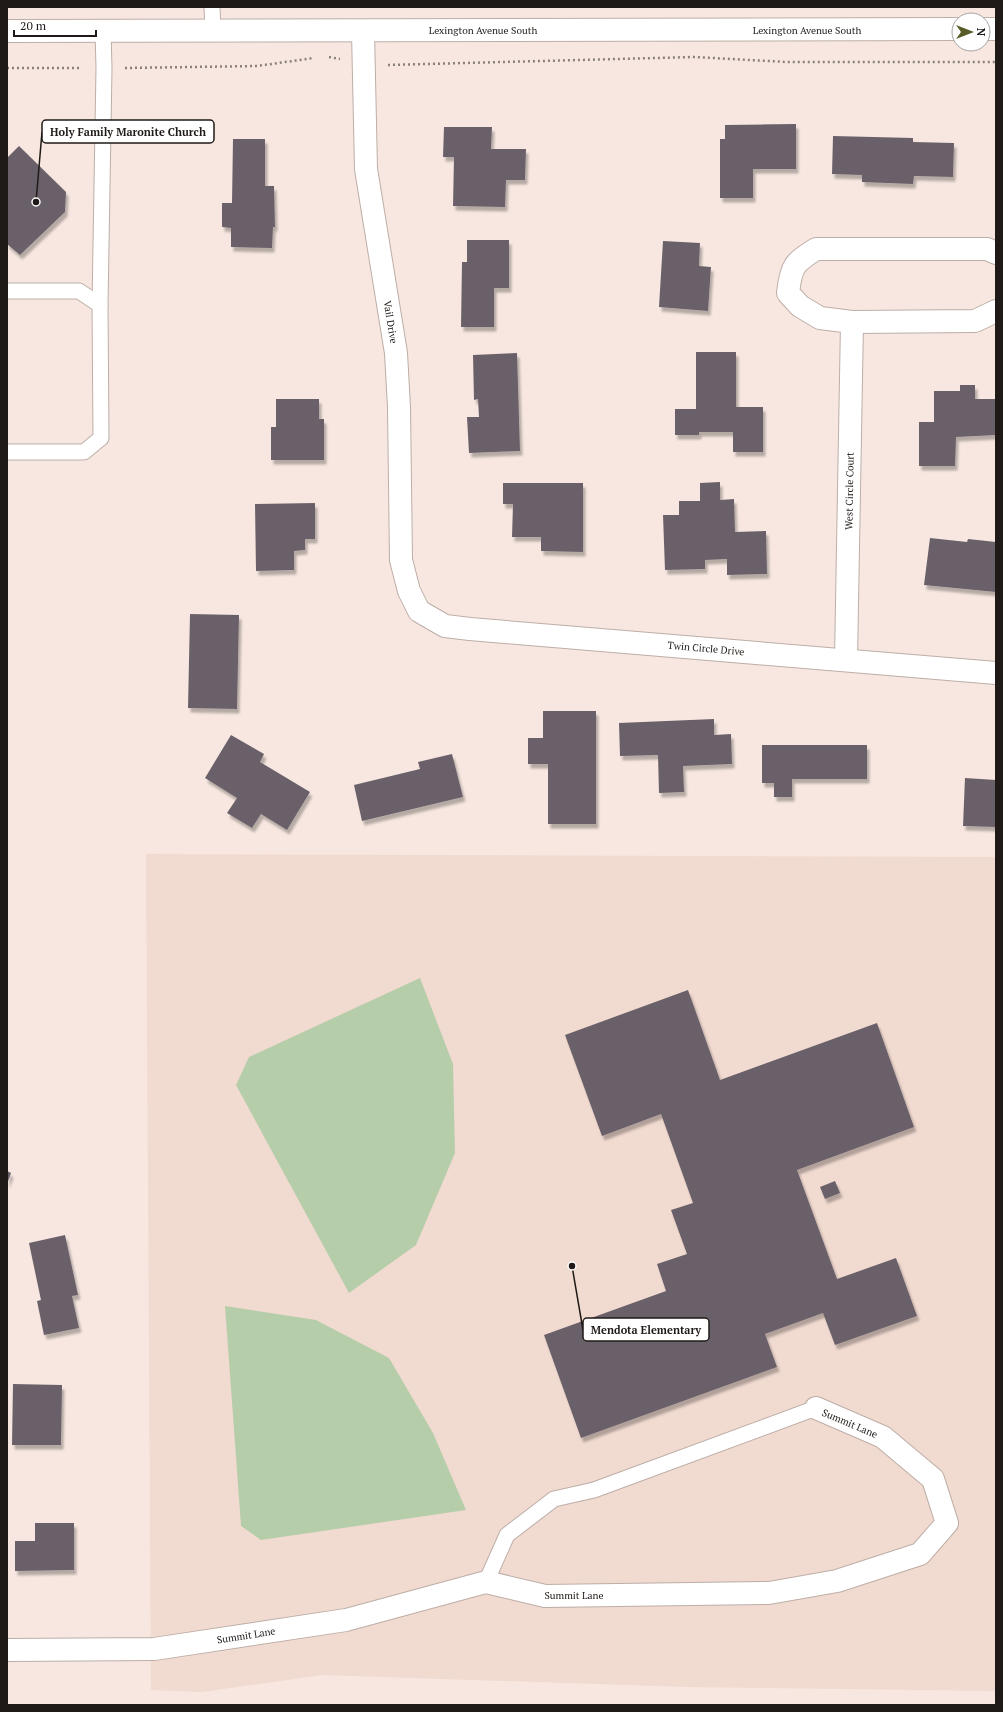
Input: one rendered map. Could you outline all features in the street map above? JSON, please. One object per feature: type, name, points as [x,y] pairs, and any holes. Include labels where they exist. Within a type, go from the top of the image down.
[{"type":"street","name":"Lexington Avenue South","points":[[7,31],[951,29]]},
{"type":"street","name":"Vail Drive","points":[[363,30],[366,169],[396,353],[399,407],[401,560],[409,591],[419,611]]},
{"type":"street","points":[[996,252],[987,249],[816,249],[799,260],[790,274],[788,293],[800,306],[820,318],[852,322],[975,321],[996,311]]},
{"type":"street","name":"West Circle Court","points":[[846,660],[852,322]]},
{"type":"street","name":"Twin Circle Drive","points":[[419,611],[445,626],[470,629],[996,673]]},
{"type":"street","name":"Summit Lane","points":[[7,1650],[154,1649],[346,1620],[486,1582],[545,1596],[769,1593],[838,1581],[920,1554],[947,1523],[934,1479],[883,1437],[816,1408]]},
{"type":"lane","points":[[212,7],[213,31]]},
{"type":"lane","points":[[7,452],[84,452],[101,438],[100,304],[104,68],[103,31]]},
{"type":"lane","points":[[7,291],[79,290],[100,304]]},
{"type":"lane","points":[[486,1582],[507,1535],[554,1499],[594,1490],[816,1408]]},
{"type":"path","points":[[323,56],[364,63],[397,66],[694,57],[787,62],[996,62]]},
{"type":"path","points":[[7,68],[257,66],[316,57]]},
{"type":"shaded area","points":[[146,854],[996,857],[996,1691],[687,1687],[322,1675],[202,1692],[151,1690]]},
{"type":"green space","points":[[420,978],[453,1064],[455,1153],[416,1245],[349,1293],[236,1085],[249,1057]]},
{"type":"green space","points":[[225,1306],[316,1320],[389,1358],[433,1433],[466,1510],[261,1540],[241,1526]]},
{"type":"building","points":[[796,124],[796,169],[753,169],[753,198],[720,198],[720,139],[725,139],[725,125]]},
{"type":"building","points":[[444,127],[492,127],[491,149],[526,149],[525,180],[506,180],[505,207],[453,206],[454,157],[443,157]]},
{"type":"building","points":[[833,136],[913,138],[913,142],[954,143],[953,177],[914,176],[913,184],[862,182],[862,175],[832,174]]},
{"type":"building","points":[[233,139],[265,139],[265,186],[274,186],[275,227],[273,227],[272,248],[231,247],[231,228],[222,227],[222,203],[232,203]]},
{"type":"building","points":[[19,146],[66,192],[65,212],[20,255],[7,244],[7,158]]},
{"type":"building","points":[[467,240],[509,240],[509,288],[494,288],[494,327],[461,327],[462,262],[467,262]]},
{"type":"building","points":[[663,241],[700,243],[699,266],[711,267],[708,311],[659,307]]},
{"type":"building","points":[[696,352],[736,352],[736,407],[763,407],[763,452],[733,452],[733,432],[699,432],[699,435],[675,435],[675,409],[696,409]]},
{"type":"building","points":[[517,353],[520,451],[469,453],[467,417],[479,417],[478,399],[474,400],[473,355]]},
{"type":"building","points":[[960,385],[975,385],[975,399],[996,399],[996,435],[956,437],[955,466],[919,466],[919,422],[934,422],[934,391],[960,391]]},
{"type":"building","points":[[276,399],[319,399],[319,419],[324,419],[324,460],[271,460],[271,427],[276,427]]},
{"type":"building","points":[[720,482],[720,500],[734,499],[735,532],[766,531],[767,574],[727,575],[727,559],[705,560],[705,569],[665,570],[663,515],[679,515],[679,501],[700,501],[700,483]]},
{"type":"building","points":[[503,483],[583,483],[583,552],[541,551],[541,537],[512,537],[513,504],[503,504]]},
{"type":"building","points":[[315,503],[315,539],[305,539],[305,550],[294,551],[294,570],[256,571],[255,504]]},
{"type":"building","points":[[930,538],[967,542],[968,539],[996,542],[996,592],[924,585]]},
{"type":"building","points":[[190,614],[239,615],[237,709],[188,708]]},
{"type":"building","points":[[543,711],[596,711],[596,824],[548,824],[548,764],[528,764],[528,738],[543,738]]},
{"type":"building","points":[[714,719],[714,735],[731,734],[732,764],[683,766],[684,792],[659,793],[658,755],[620,756],[619,723]]},
{"type":"building","points":[[231,735],[264,754],[260,762],[310,792],[287,830],[261,814],[252,828],[227,813],[237,798],[205,778]]},
{"type":"building","points":[[762,745],[867,745],[867,779],[792,779],[792,797],[774,797],[774,783],[762,783]]},
{"type":"building","points":[[452,754],[463,797],[362,821],[354,785],[420,769],[418,762]]},
{"type":"building","points":[[965,778],[996,780],[996,827],[963,826]]},
{"type":"building","points":[[688,990],[720,1080],[877,1023],[914,1127],[797,1170],[837,1279],[896,1258],[917,1316],[835,1345],[823,1313],[765,1334],[777,1367],[581,1438],[544,1335],[666,1291],[657,1264],[687,1254],[671,1210],[693,1203],[661,1114],[602,1136],[565,1035]]},
{"type":"building","points":[[7,1171],[11,1173],[7,1184]]},
{"type":"building","points":[[835,1181],[840,1193],[825,1199],[820,1187]]},
{"type":"building","points":[[65,1235],[78,1295],[72,1296],[79,1328],[44,1335],[37,1301],[41,1300],[29,1243]]},
{"type":"building","points":[[13,1384],[62,1385],[61,1445],[12,1445]]},
{"type":"building","points":[[35,1523],[74,1523],[74,1570],[15,1571],[15,1541],[35,1541]]},
{"type":"place","name":"Holy Family Maronite Church","points":[[36,202]]},
{"type":"place","name":"Mendota Elementary","points":[[572,1266]]}]
